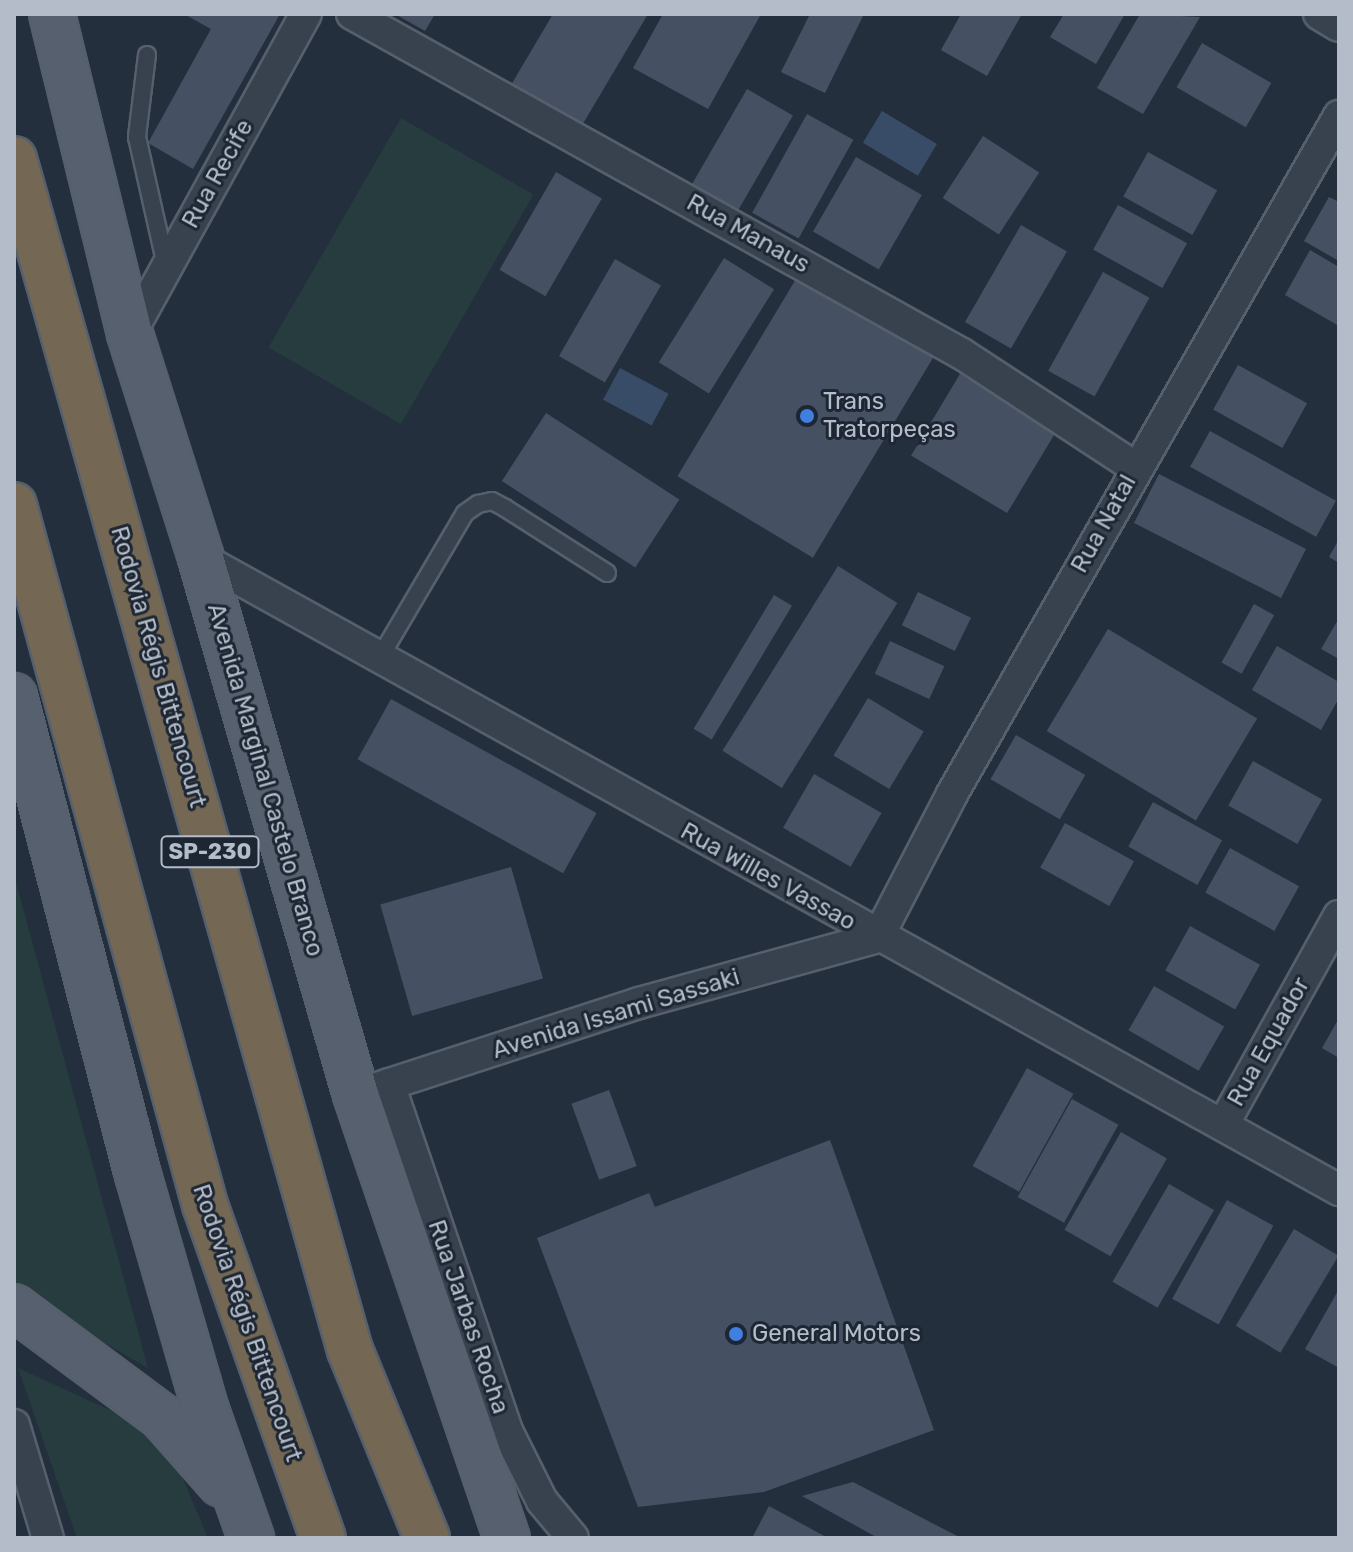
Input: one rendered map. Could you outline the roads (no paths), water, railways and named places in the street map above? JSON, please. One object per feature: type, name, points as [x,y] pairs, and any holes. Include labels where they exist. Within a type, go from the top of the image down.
[{"type":"highway","name":"Rodovia Régis Bittencourt","points":[[14,159],[350,1350],[427,1538]]},
{"type":"highway","name":"Rodovia Régis Bittencourt","points":[[14,505],[205,1205],[323,1538]]},
{"type":"main road","name":"Avenida Marginal Castelo Branco","points":[[52,14],[130,334],[372,1090],[491,1438],[507,1538]]},
{"type":"main road","points":[[14,696],[138,1175],[206,1410],[245,1522]]},
{"type":"main road","points":[[14,1307],[162,1417],[245,1522]]},
{"type":"street","name":"Rua Recife","points":[[130,334],[306,14]]},
{"type":"street","name":"Rua Manaus","points":[[352,14],[962,354],[1136,468]]},
{"type":"street","points":[[1319,14],[1339,26]]},
{"type":"street","name":"Rua Natal","points":[[878,937],[1136,468],[1339,116]]},
{"type":"street","name":"Rua Willes Vassao","points":[[201,558],[878,937],[1339,1190]]},
{"type":"street","name":"Rua Equador","points":[[1223,1125],[1339,916]]},
{"type":"street","name":"Avenida Issami Sassaki","points":[[372,1090],[639,1003],[878,937]]},
{"type":"street","points":[[14,1425],[48,1538]]},
{"type":"street","name":"Rua Jarbas Rocha","points":[[491,1438],[573,1538]]},
{"type":"lane","points":[[147,55],[137,137],[166,268]]},
{"type":"lane","points":[[379,659],[465,513],[478,504],[492,501],[607,573]]},
{"type":"water","points":[[882,111],[937,144],[918,176],[863,143]]},
{"type":"water","points":[[620,368],[669,394],[652,426],[603,400]]},
{"type":"place","name":"Trans Tratorpeças","points":[[807,416]]},
{"type":"place","name":"General Motors","points":[[736,1334]]}]
